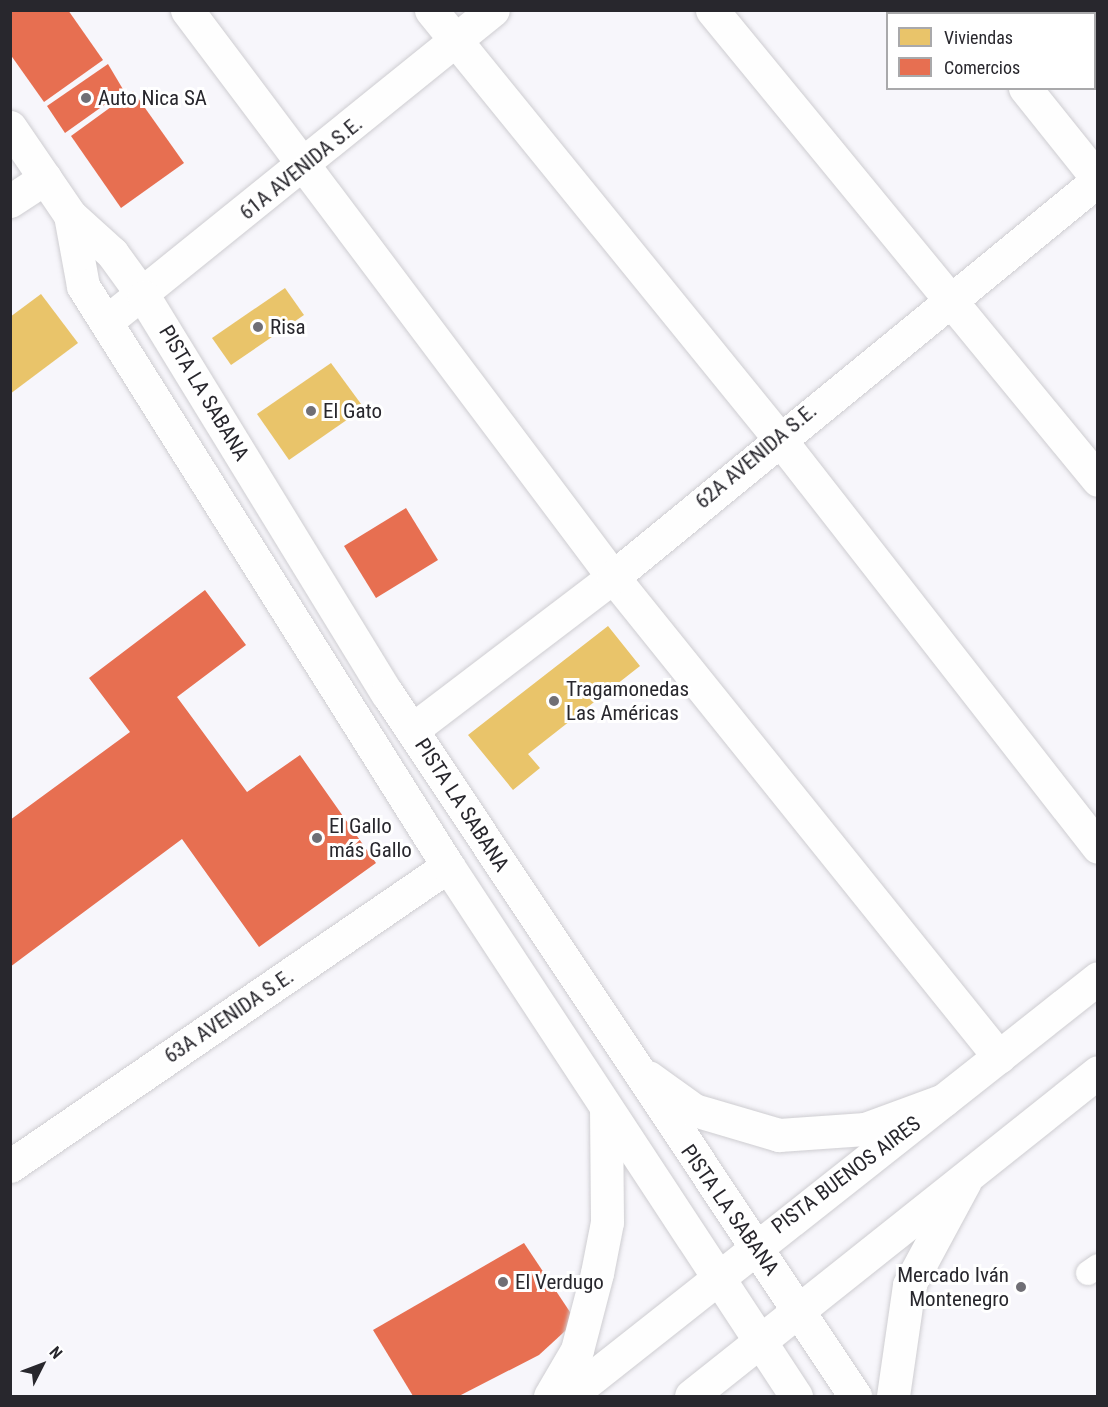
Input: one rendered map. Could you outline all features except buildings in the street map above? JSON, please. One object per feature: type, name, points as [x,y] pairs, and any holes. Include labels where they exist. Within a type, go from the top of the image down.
[{"type":"street","points":[[187,10],[613,577],[999,1057]]},
{"type":"street","points":[[431,10],[454,42],[778,437],[1098,847]]},
{"type":"street","name":"61A AVENIDA S.E.","points":[[106,322],[144,297],[494,10]]},
{"type":"street","points":[[712,10],[946,302],[1098,480]]},
{"type":"street","points":[[1027,90],[1098,179]]},
{"type":"street","name":"PISTA LA SABANA","points":[[10,127],[70,215],[112,253],[144,297],[412,730],[629,1064],[800,1311],[855,1396]]},
{"type":"street","points":[[10,201],[45,178]]},
{"type":"street","name":"62A AVENIDA S.E.","points":[[412,730],[613,577],[778,437],[1098,179]]},
{"type":"street","name":"PISTA LA SABANA","points":[[70,215],[83,286],[448,866],[796,1396]]},
{"type":"street","name":"63A AVENIDA S.E.","points":[[10,1166],[448,866]]},
{"type":"street","name":"PISTA BUENOS AIRES","points":[[570,1396],[755,1245],[1098,978]]},
{"type":"street","points":[[629,1064],[694,1110],[779,1135],[865,1129],[944,1100]]},
{"type":"street","points":[[691,1396],[965,1181],[1098,1072]]},
{"type":"street","points":[[550,1396],[577,1350],[597,1273],[607,1222],[606,1109]]},
{"type":"street","points":[[893,1396],[909,1285],[965,1181]]},
{"type":"place","name":"Auto Nica SA","points":[[86,98]]},
{"type":"place","name":"Risa","points":[[258,327]]},
{"type":"place","name":"El Gato","points":[[311,411]]},
{"type":"place","name":"Tragamonedas Las Américas","points":[[554,701]]},
{"type":"place","name":"El Gallo más Gallo","points":[[317,838]]},
{"type":"place","name":"El Verdugo","points":[[503,1282]]},
{"type":"place","name":"Mercado Iván Montenegro","points":[[1021,1287]]}]
